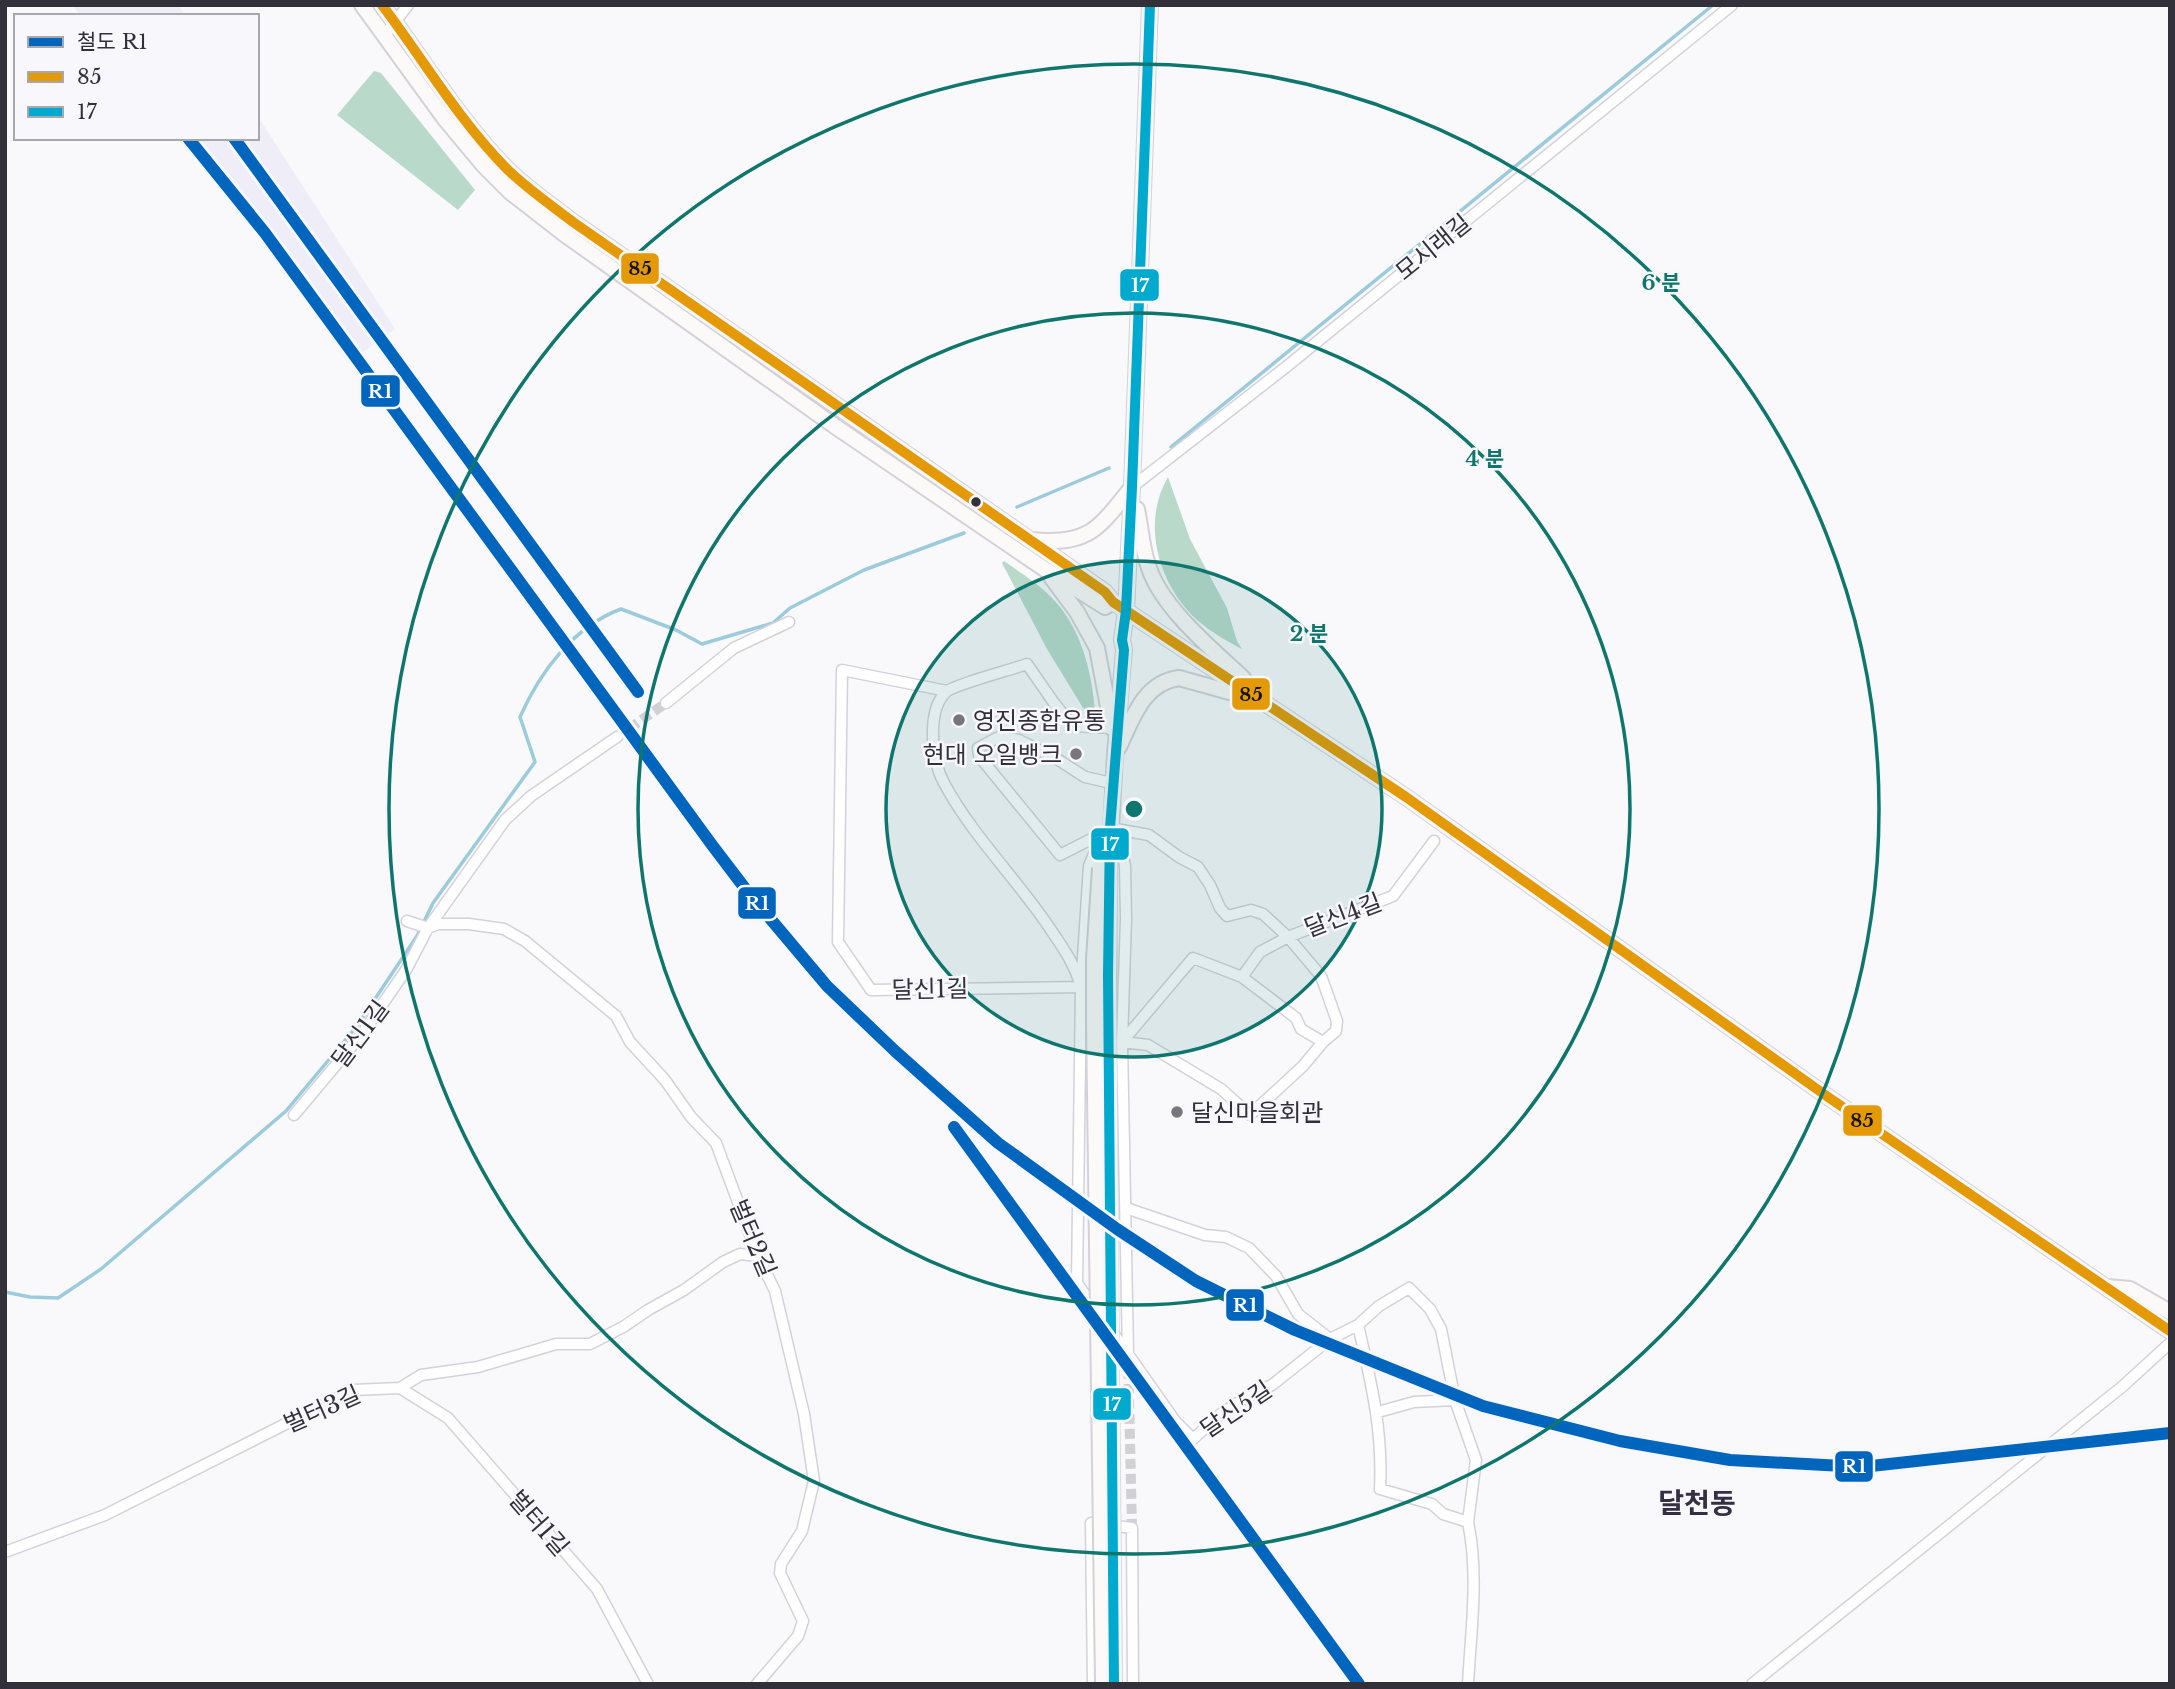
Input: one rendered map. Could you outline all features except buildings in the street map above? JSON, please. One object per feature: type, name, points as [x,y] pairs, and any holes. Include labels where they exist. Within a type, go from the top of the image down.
[{"type":"street","points":[[362,5],[444,118],[490,173],[510,192],[564,234],[836,427],[1046,570],[1105,607],[1113,601]]},
{"type":"street","points":[[382,5],[495,156],[520,180],[625,259],[1108,594],[1126,611],[1406,797],[1828,1097],[2170,1331]]},
{"type":"street","points":[[385,35],[408,5]]},
{"type":"street","points":[[1103,1684],[1094,959],[1105,868],[1124,650],[1122,640],[1126,611],[1132,487],[1150,5]]},
{"type":"street","name":"모시래길","points":[[1132,487],[1286,366],[1731,5]]},
{"type":"street","points":[[1029,540],[1073,540],[1088,534],[1102,523],[1132,487]]},
{"type":"street","points":[[1132,487],[1149,569],[1161,591],[1178,615],[1269,704]]},
{"type":"street","points":[[1046,570],[1077,612],[1097,648],[1112,728]]},
{"type":"street","points":[[666,703],[734,648],[789,622]]},
{"type":"street","points":[[1122,640],[1116,647],[1107,782],[1107,831],[1088,866],[1081,987],[1077,1283],[1128,1354]]},
{"type":"street","name":"달신1길","points":[[1081,987],[871,990],[838,942],[842,670],[947,691],[1027,664],[1073,726],[1112,728]]},
{"type":"street","points":[[1115,754],[1143,698],[1152,688],[1167,679],[1179,678],[1269,704]]},
{"type":"street","points":[[947,691],[935,709],[933,731],[933,749],[943,781],[971,824],[1032,901],[1076,968],[1081,987]]},
{"type":"street","name":"달신1길","points":[[294,1115],[362,1034],[406,970],[428,928],[505,820],[531,796],[617,737]]},
{"type":"street","points":[[1107,782],[1085,777],[1019,740],[999,737],[978,748],[979,756],[1060,855],[1107,831],[1149,835],[1198,867],[1227,916],[1251,910],[1263,914],[1288,937],[1321,976],[1338,1021],[1336,1031],[1250,1115],[1222,1089],[1149,1045],[1122,1042]]},
{"type":"street","points":[[1107,831],[1122,849],[1125,866],[1122,1042],[1128,1354]]},
{"type":"street","name":"달신4길","points":[[1242,977],[1261,952],[1288,937],[1393,896],[1434,841]]},
{"type":"street","points":[[1105,868],[1114,1684]]},
{"type":"street","points":[[407,921],[428,928]]},
{"type":"street","name":"벌터2길","points":[[428,928],[438,924],[470,923],[504,929],[525,942],[616,1016],[630,1042],[665,1080],[691,1117],[716,1143],[758,1256],[775,1291],[804,1414],[814,1481],[802,1531],[781,1563],[779,1573],[803,1621],[798,1636],[757,1684]]},
{"type":"street","points":[[1122,1042],[1193,958],[1242,977],[1296,1018],[1301,1029],[1323,1042]]},
{"type":"street","points":[[1126,1208],[1205,1235],[1226,1237],[1249,1248],[1276,1276],[1298,1314],[1330,1339]]},
{"type":"street","name":"벌터3길","points":[[5,1552],[105,1515],[353,1390],[400,1388],[421,1375],[478,1367],[556,1344],[590,1344],[684,1290],[723,1262],[740,1254],[758,1256]]},
{"type":"street","points":[[2105,1286],[2130,1289],[2170,1312]]},
{"type":"street","name":"달신5길","points":[[1128,1354],[1175,1421],[1193,1439],[1222,1413],[1272,1385],[1330,1339],[1358,1325],[1379,1306],[1409,1288],[1430,1309],[1441,1329],[1455,1400],[1476,1460],[1468,1522],[1475,1575],[1468,1684]]},
{"type":"street","points":[[1358,1325],[1378,1412],[1382,1461],[1380,1489],[1432,1504],[1443,1514],[1468,1522]]},
{"type":"street","points":[[1752,1684],[2123,1386],[2170,1343]]},
{"type":"street","name":"벌터1길","points":[[400,1388],[448,1418],[597,1589],[648,1684]]},
{"type":"street","points":[[1378,1412],[1414,1402],[1455,1400]]},
{"type":"street","points":[[1093,1684],[1091,1524],[1132,1528],[1133,1684]]},
{"type":"shaded area","points":[[72,5],[178,5],[185,14],[79,14]]},
{"type":"shaded area","points":[[259,118],[395,329],[348,363],[243,214],[183,140],[259,140]]},
{"type":"green space","points":[[374,71],[381,73],[475,190],[458,210],[337,115]]},
{"type":"green space","points":[[1168,477],[1190,539],[1227,608],[1242,649],[1197,620],[1172,589],[1164,571],[1155,533],[1160,495]]},
{"type":"green space","points":[[1004,561],[1046,592],[1070,621],[1083,650],[1095,711],[1090,713],[1083,708],[1047,649],[1002,563]]},
{"type":"waterway","points":[[1171,447],[1713,5]]},
{"type":"waterway","points":[[1017,507],[1109,468]]},
{"type":"waterway","points":[[5,1292],[30,1297],[58,1298],[101,1269],[286,1111],[357,1026],[417,936],[433,903],[535,762],[520,717],[548,668],[573,639],[588,627],[621,609],[676,630],[702,644],[773,623],[790,608],[864,570],[964,533]]},
{"type":"tunnel","points":[[617,737],[666,703]]},
{"type":"tunnel","points":[[1128,1354],[1132,1528]]},
{"type":"rail line","name":"R1","points":[[190,140],[265,233],[712,845],[827,986],[998,1143],[1117,1229],[1196,1281],[1295,1330],[1483,1406],[1620,1441],[1730,1460],[1862,1467],[2170,1433]]},
{"type":"rail line","name":"R1","points":[[235,140],[638,692]]},
{"type":"rail line","name":"R1","points":[[954,1127],[1359,1684]]},
{"type":"transit line","name":"85","points":[[382,5],[456,109],[489,149],[522,182],[573,222],[1105,592],[1113,602],[1406,797],[1828,1097],[2170,1331]]},
{"type":"transit line","name":"17","points":[[1114,1684],[1108,975],[1110,828],[1126,611],[1150,5]]},
{"type":"place","name":"영진종합유통","points":[[959,720]]},
{"type":"place","name":"현대 오일뱅크","points":[[1076,754]]},
{"type":"place","name":"달신마을회관","points":[[1177,1112]]},
{"type":"district","name":"달천동","points":[[1697,1503]]}]
